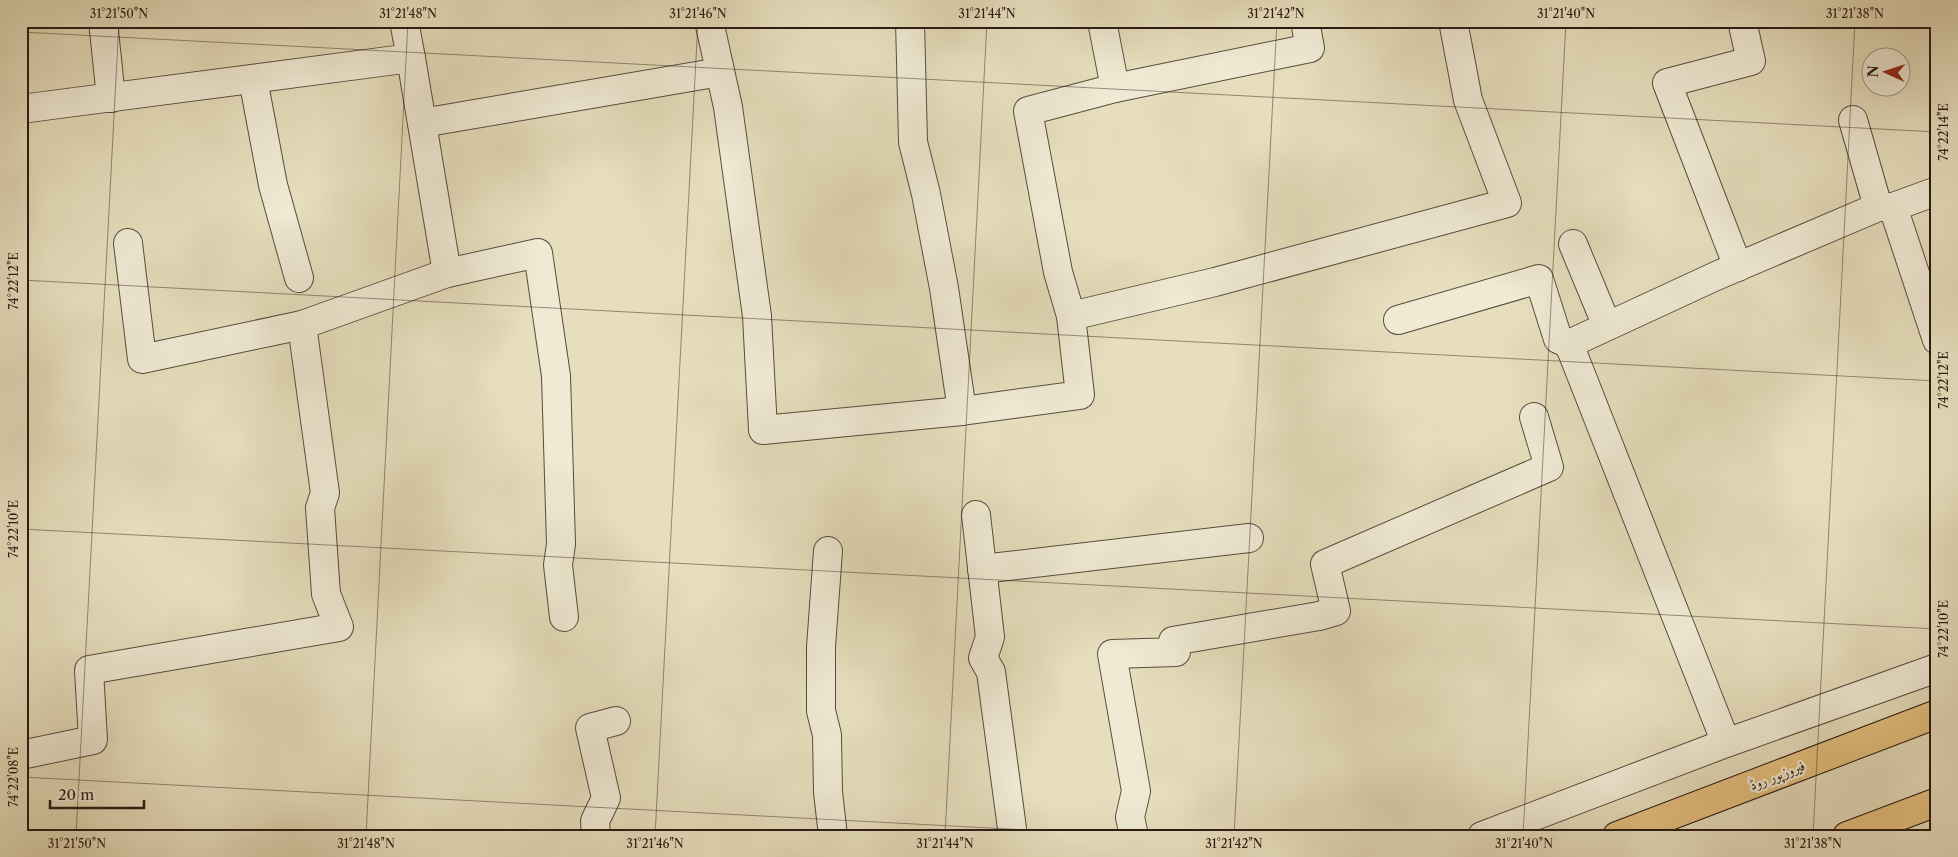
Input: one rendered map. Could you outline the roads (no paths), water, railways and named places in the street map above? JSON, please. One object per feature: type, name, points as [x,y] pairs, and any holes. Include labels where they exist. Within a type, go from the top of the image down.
[{"type":"highway","name":"فیروزپور روڈ","points":[[1617,836],[1937,714]]},
{"type":"highway","points":[[1847,836],[1937,802]]},
{"type":"street","points":[[103,21],[111,98]]},
{"type":"street","points":[[404,21],[447,273]]},
{"type":"street","points":[[709,21],[728,107],[757,316],[763,430],[962,410],[1080,395],[1071,316],[1058,272],[1028,111],[1115,88],[1310,48],[1305,21]]},
{"type":"street","points":[[910,21],[913,142],[926,194],[944,288],[962,410]]},
{"type":"street","points":[[1102,21],[1115,88]]},
{"type":"street","points":[[1071,316],[1215,282],[1507,204],[1468,100],[1453,21]]},
{"type":"street","points":[[1738,267],[1667,83],[1751,61],[1742,21]]},
{"type":"street","points":[[21,109],[411,58]]},
{"type":"street","points":[[422,123],[720,72]]},
{"type":"street","points":[[253,79],[274,185],[299,278]]},
{"type":"street","points":[[1853,120],[1937,340]]},
{"type":"street","points":[[1569,344],[1738,267],[1886,207],[1937,191]]},
{"type":"street","points":[[128,243],[142,360],[302,324],[447,273],[538,253],[556,376],[561,544],[558,566],[564,617]]},
{"type":"street","points":[[1573,244],[1608,326]]},
{"type":"street","points":[[1398,320],[1539,279],[1558,339],[1569,344],[1726,743]]},
{"type":"street","points":[[21,755],[93,740],[89,670],[339,627],[326,594],[320,508],[325,493],[302,324]]},
{"type":"street","points":[[1134,836],[1130,817],[1136,791],[1112,654],[1176,652],[1173,641],[1319,616],[1336,611],[1325,564],[1549,467],[1534,417]]},
{"type":"street","points":[[976,515],[990,637],[983,658],[991,672],[1013,836]]},
{"type":"street","points":[[982,569],[1249,538]]},
{"type":"street","points":[[828,552],[821,647],[821,711],[826,735],[828,792],[833,836]]},
{"type":"street","points":[[1482,836],[1726,743],[1937,668]]},
{"type":"street","points":[[596,836],[595,821],[606,798],[590,728],[616,720]]}]
